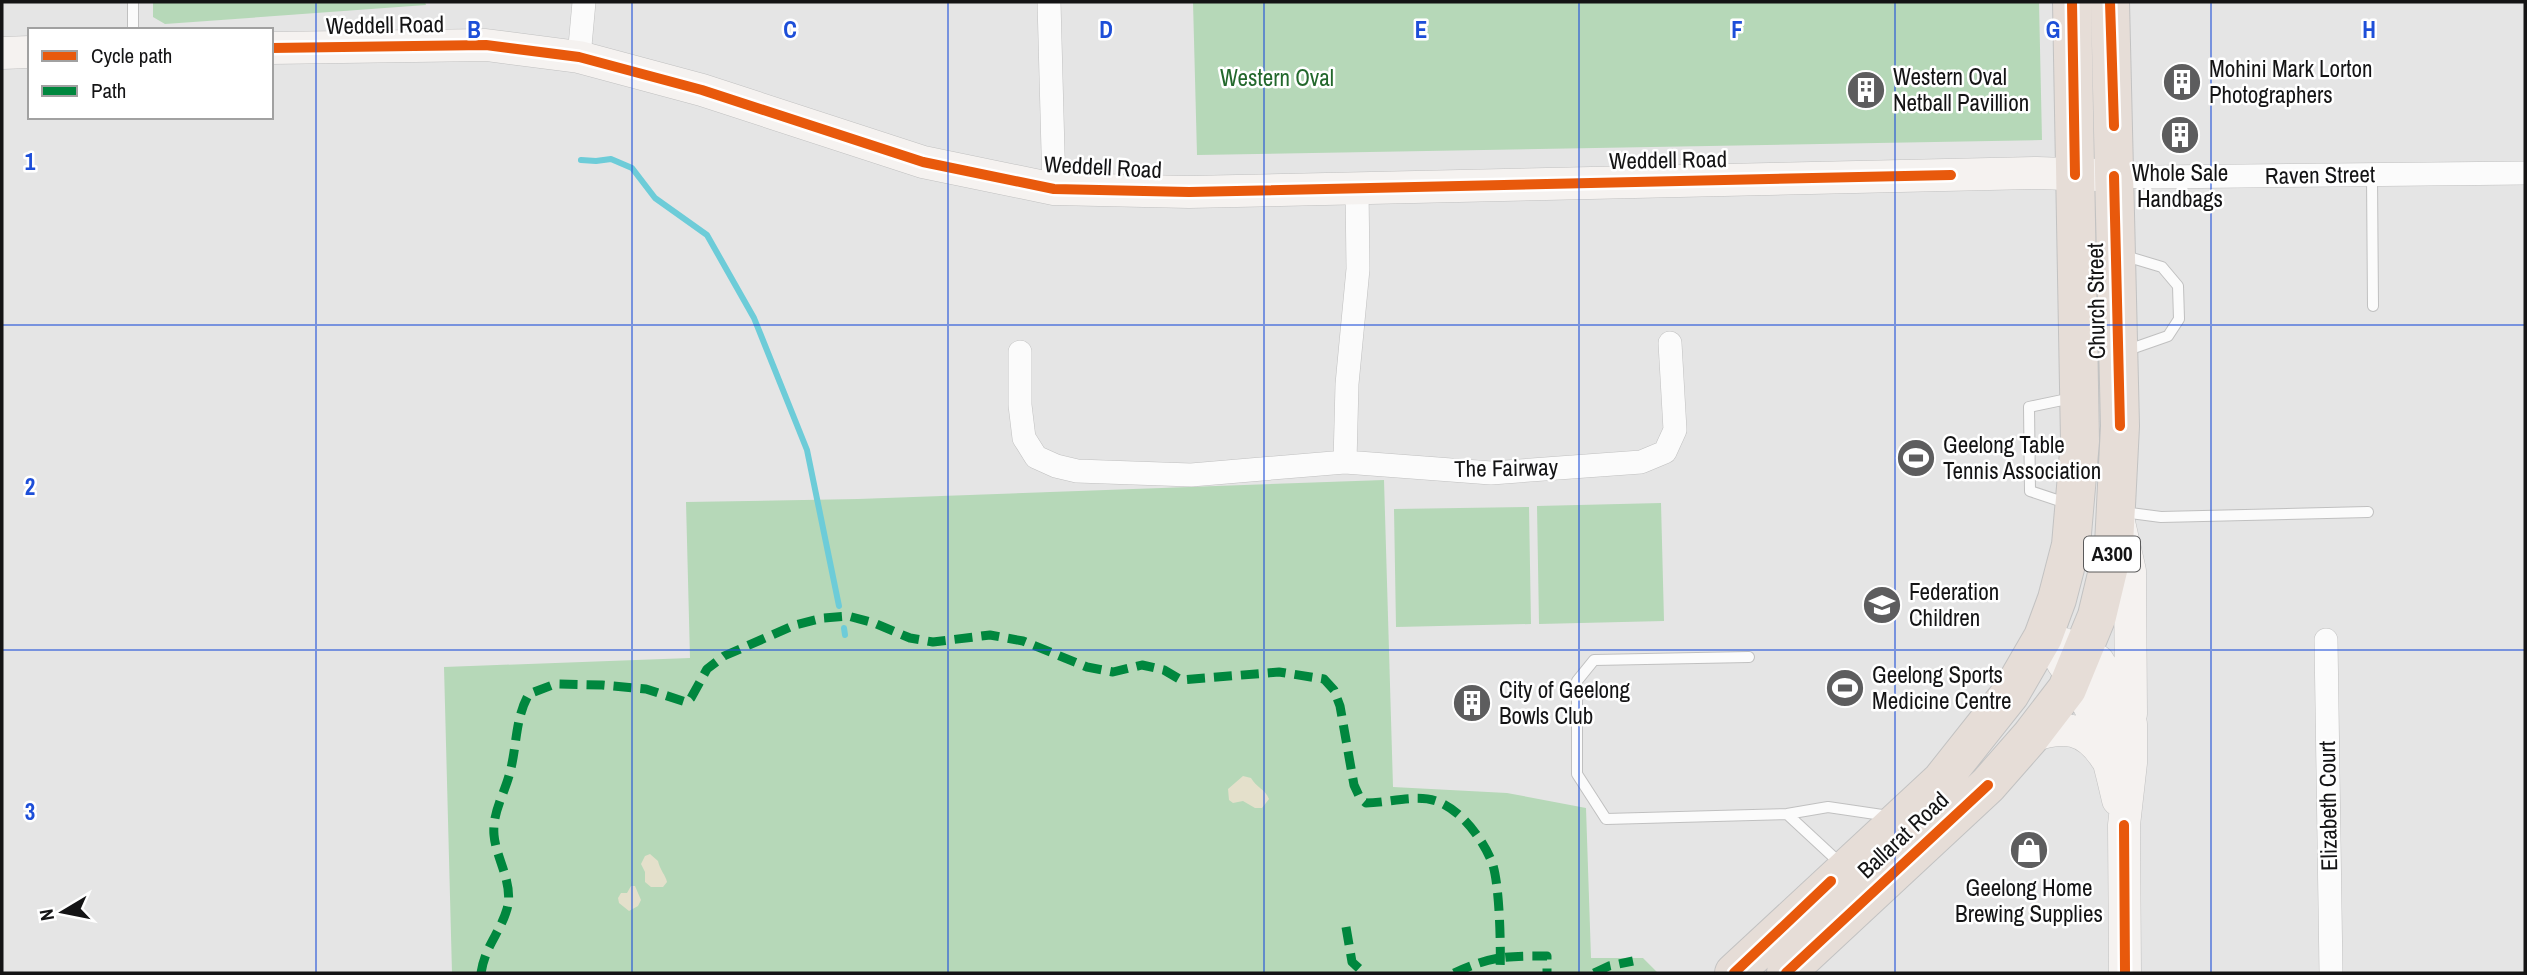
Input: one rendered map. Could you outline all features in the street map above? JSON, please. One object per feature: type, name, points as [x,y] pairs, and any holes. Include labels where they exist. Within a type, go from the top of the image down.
[{"type":"highway","name":"Church Street","points":[[2043,637],[2063,580],[2076,506],[2080,396],[2072,2]]},
{"type":"highway","name":"Church Street","points":[[2078,664],[2107,582],[2117,512],[2120,426],[2110,2]]},
{"type":"highway","name":"Ballarat Road","points":[[1786,973],[1869,872],[1902,818],[1941,781],[1996,713],[2043,637]]},
{"type":"highway","name":"Ballarat Road","points":[[1734,973],[1988,785],[2061,700],[2078,664]]},
{"type":"street","points":[[579,58],[584,2]]},
{"type":"street","points":[[1049,2],[1054,189]]},
{"type":"street","name":"Weddell Road","points":[[273,48],[486,45],[579,58],[702,90],[923,162],[1054,189],[1189,191],[2037,173],[2114,176]]},
{"type":"street","points":[[2,53],[28,52]]},
{"type":"street","name":"Raven Street","points":[[2114,176],[2525,173]]},
{"type":"street","points":[[1345,462],[1347,384],[1358,269],[1357,188]]},
{"type":"street","name":"The Fairway","points":[[1020,352],[1020,405],[1024,438],[1036,457],[1056,466],[1077,471],[1191,475],[1345,462],[1491,473],[1641,462],[1664,452],[1675,430],[1670,343]]},
{"type":"street","points":[[2117,512],[2130,571],[2131,763],[2124,825],[2125,973]]},
{"type":"street","points":[[2043,637],[2078,664],[2085,696],[2102,734],[2124,825]]},
{"type":"street","name":"Elizabeth Court","points":[[2326,640],[2330,973]]},
{"type":"street","points":[[2078,664],[2094,658],[2121,700],[2131,724]]},
{"type":"street","points":[[2031,736],[2051,731],[2077,731],[2095,744],[2110,766]]},
{"type":"lane","points":[[133,2],[133,28]]},
{"type":"lane","points":[[2372,174],[2373,306]]},
{"type":"lane","points":[[2116,253],[2162,267],[2178,286],[2179,319],[2168,336],[2118,354]]},
{"type":"lane","points":[[2076,506],[2030,491],[2029,407],[2080,396]]},
{"type":"lane","points":[[2117,512],[2161,517],[2368,512]]},
{"type":"lane","points":[[1749,657],[1594,660],[1577,681],[1577,774],[1606,819],[1787,814],[1828,807],[1902,818]]},
{"type":"lane","points":[[1787,814],[1869,872]]},
{"type":"green space","points":[[153,2],[425,2],[426,5],[165,24],[153,17]]},
{"type":"green space","name":"Western Oval","points":[[1193,2],[2039,2],[2042,140],[1197,155]]},
{"type":"green space","points":[[1384,480],[1393,787],[1507,793],[1586,808],[1591,958],[1643,958],[1658,973],[452,973],[444,667],[690,658],[686,502],[858,499]]},
{"type":"green space","points":[[1661,503],[1664,621],[1539,624],[1537,506]]},
{"type":"green space","points":[[1529,507],[1531,624],[1396,627],[1394,509]]},
{"type":"sand","points":[[1243,776],[1251,778],[1269,799],[1262,808],[1255,808],[1243,801],[1233,803],[1229,800],[1228,789]]},
{"type":"sand","points":[[650,854],[658,861],[667,882],[663,887],[651,887],[645,882],[645,872],[641,864],[645,856]]},
{"type":"sand","points":[[631,886],[635,886],[641,900],[638,906],[629,911],[619,903],[618,898],[621,893],[627,893]]},
{"type":"waterway","points":[[581,160],[611,159],[632,168],[655,198],[707,235],[754,318],[807,450],[839,606]]},
{"type":"waterway","points":[[844,628],[845,635]]},
{"type":"marked path","points":[[481,973],[509,899],[495,844],[494,827],[510,772],[521,713],[529,694],[555,684],[602,685],[646,689],[686,702],[707,669],[724,656],[795,625],[823,618],[848,616],[910,638],[933,642],[990,635],[1023,641],[1087,667],[1113,672],[1142,665],[1164,670],[1181,680],[1279,672],[1324,679],[1334,690],[1340,706],[1354,785],[1360,798],[1366,803],[1410,799],[1436,801],[1461,817],[1482,842],[1491,860],[1496,882],[1500,973]]},
{"type":"marked path","points":[[1346,927],[1352,962],[1364,973]]},
{"type":"marked path","points":[[1454,973],[1479,963],[1520,956],[1547,956],[1547,973]]},
{"type":"marked path","points":[[1594,973],[1609,966],[1633,961]]},
{"type":"cycle path","points":[[2072,2],[2075,175]]},
{"type":"cycle path","points":[[2110,2],[2114,126]]},
{"type":"cycle path","points":[[273,48],[486,45],[579,57],[702,90],[923,162],[1054,189],[1189,192],[1951,175]]},
{"type":"cycle path","points":[[2114,176],[2120,426]]},
{"type":"cycle path","points":[[1786,973],[1988,785]]},
{"type":"cycle path","points":[[2124,825],[2125,973]]},
{"type":"cycle path","points":[[1734,973],[1831,881]]},
{"type":"place","name":"Mohini Mark Lorton Photographers","points":[[2182,82]]},
{"type":"place","name":"Western Oval Netball Pavillion","points":[[1866,90]]},
{"type":"place","name":"Whole Sale Handbags","points":[[2180,135]]},
{"type":"place","name":"Geelong Table Tennis Association","points":[[1916,458]]},
{"type":"place","name":"Federation Children","points":[[1882,605]]},
{"type":"place","name":"Geelong Sports Medicine Centre","points":[[1845,688]]},
{"type":"place","name":"City of Geelong Bowls Club","points":[[1472,703]]},
{"type":"place","name":"Geelong Home Brewing Supplies","points":[[2029,850]]}]
